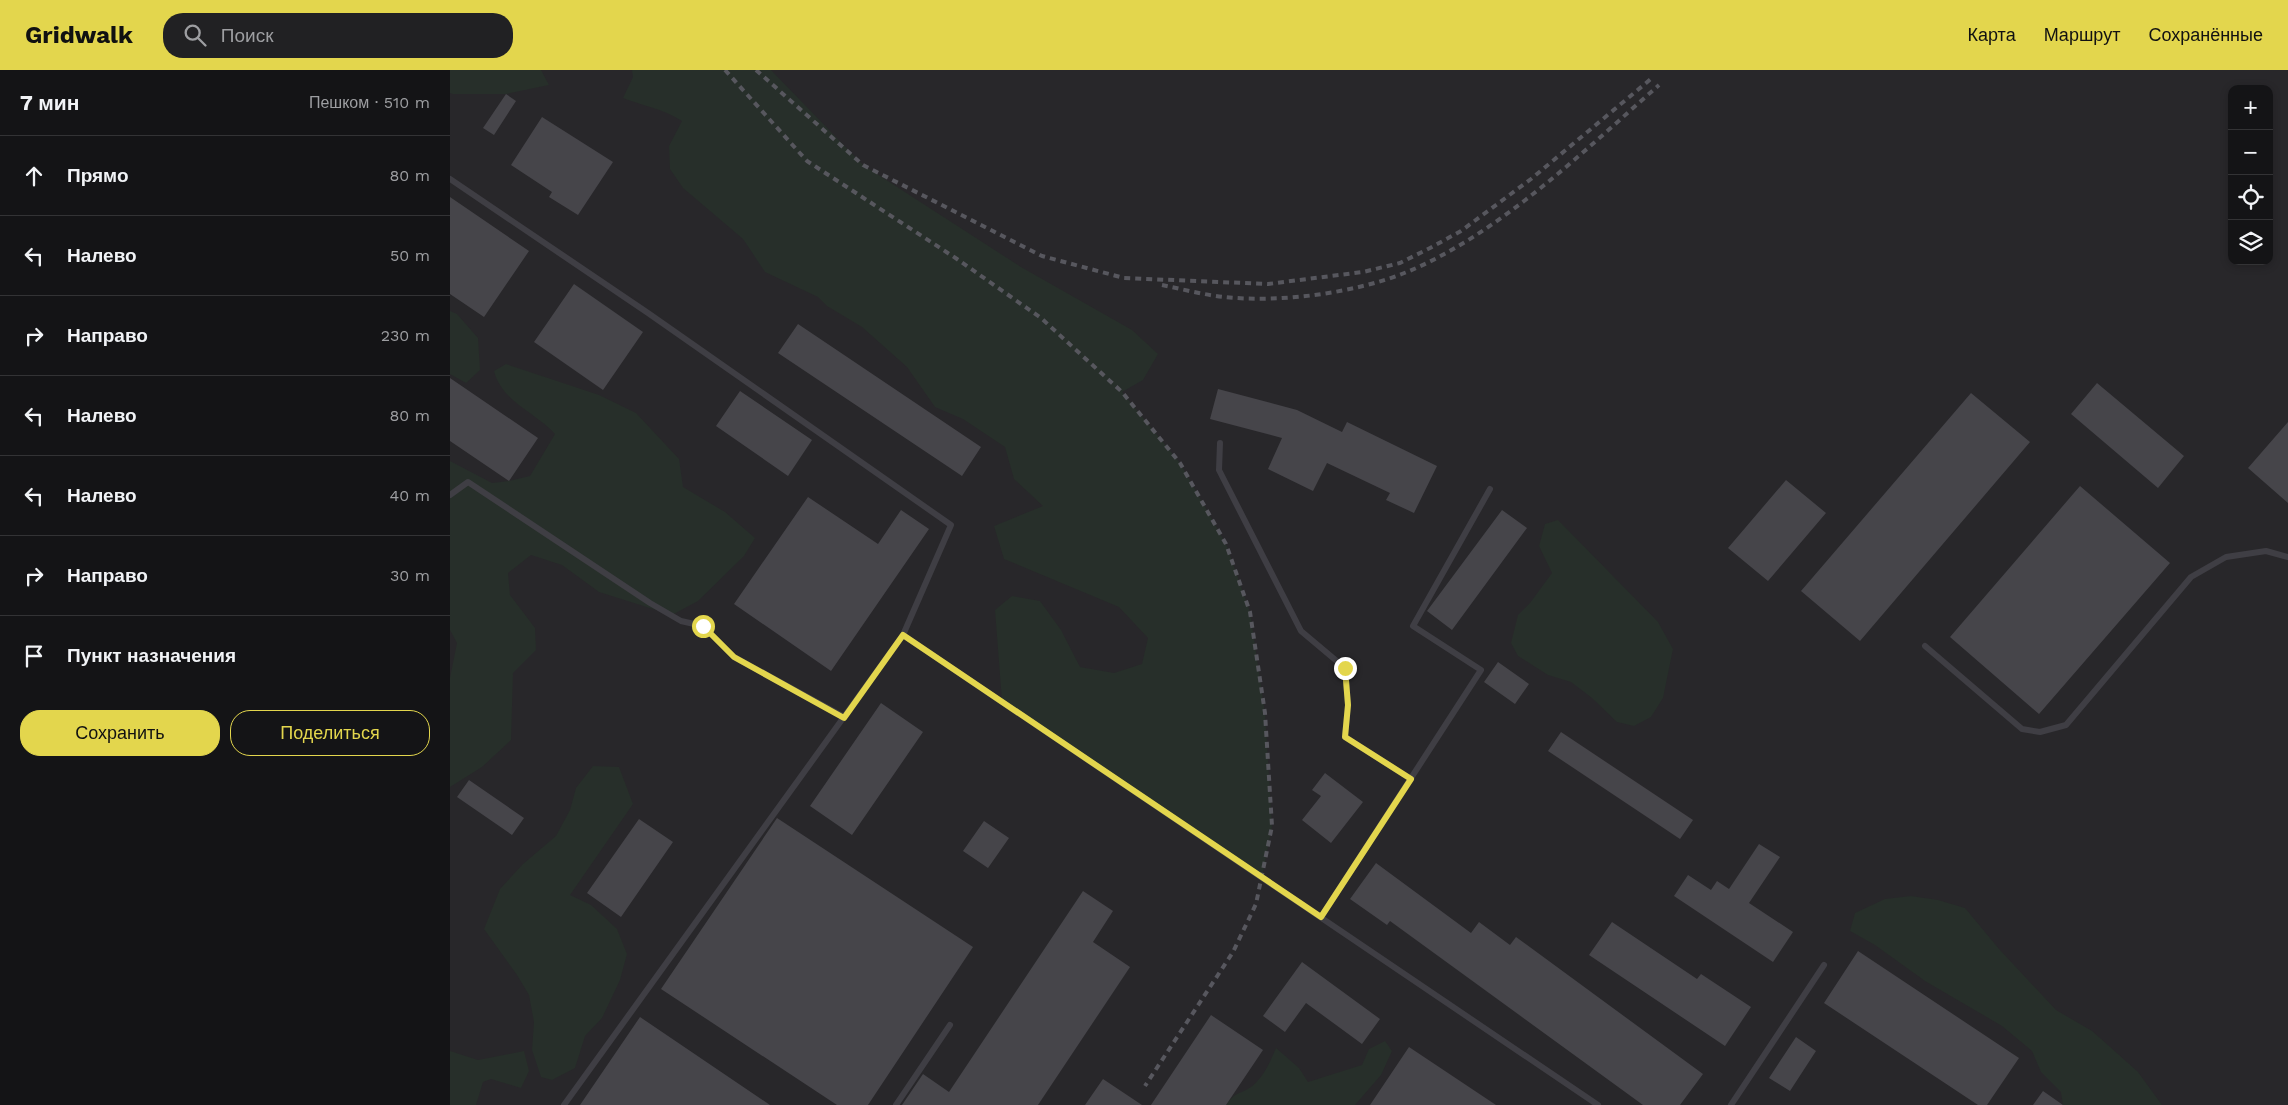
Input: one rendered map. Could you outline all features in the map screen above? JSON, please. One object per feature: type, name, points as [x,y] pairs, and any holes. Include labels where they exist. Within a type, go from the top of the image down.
[{"type":"lane","points":[[450,179],[648,313],[951,525],[903,635],[564,1105]]},
{"type":"lane","points":[[1220,443],[1219,470],[1297,624],[1301,631],[1345,668],[1348,705],[1345,737],[1411,779]]},
{"type":"lane","points":[[450,495],[468,482],[650,603],[681,621],[703,626],[734,657],[844,718]]},
{"type":"lane","points":[[1321,917],[1481,670],[1413,626],[1490,489]]},
{"type":"lane","points":[[1925,646],[2022,729],[2040,732],[2066,726],[2191,577],[2226,556],[2266,551],[2288,557]]},
{"type":"lane","points":[[903,635],[1598,1105]]},
{"type":"lane","points":[[1731,1105],[1824,965]]},
{"type":"lane","points":[[896,1105],[950,1025]]},
{"type":"shaded area","points":[[450,70],[2288,70],[2288,1105],[450,1105]]},
{"type":"shaded area","points":[[450,70],[541,70],[549,85],[506,94],[453,94],[450,93]]},
{"type":"shaded area","points":[[632,70],[771,70],[863,165],[1021,267],[1132,330],[1158,354],[1143,380],[1122,392],[1180,463],[1226,544],[1250,612],[1265,713],[1272,826],[1262,877],[1002,701],[995,610],[1012,596],[1040,601],[1061,630],[1080,667],[1114,673],[1142,664],[1148,638],[1119,607],[1004,559],[994,526],[1043,506],[1014,479],[1005,447],[963,419],[935,407],[907,367],[862,327],[827,306],[818,297],[765,272],[743,239],[683,188],[670,169],[669,146],[682,121],[661,111],[623,98],[633,77]]},
{"type":"shaded area","points":[[450,311],[457,314],[478,338],[480,370],[466,383],[450,374]]},
{"type":"shaded area","points":[[506,364],[599,395],[636,413],[679,459],[683,487],[725,512],[755,538],[744,556],[698,601],[672,615],[599,592],[562,565],[531,555],[508,573],[510,595],[535,628],[536,650],[513,673],[511,740],[482,767],[450,787],[450,678],[457,643],[450,630],[450,461],[492,483],[530,476],[555,434],[504,391],[494,371]]},
{"type":"shaded area","points":[[1558,520],[1658,622],[1673,649],[1663,698],[1651,717],[1634,726],[1617,722],[1592,698],[1571,682],[1548,675],[1518,656],[1511,643],[1518,615],[1530,603],[1552,573],[1539,546],[1545,524]]},
{"type":"shaded area","points":[[593,766],[619,767],[633,804],[570,895],[591,905],[617,929],[627,954],[620,980],[602,1018],[585,1036],[575,1068],[552,1080],[541,1077],[532,1050],[534,1022],[529,995],[484,929],[500,889],[523,864],[556,836],[570,810],[576,788]]},
{"type":"shaded area","points":[[1911,896],[1938,900],[1965,908],[1999,949],[2056,1010],[2092,1031],[2109,1046],[2138,1072],[2162,1105],[2063,1105],[2061,1092],[2041,1072],[2032,1051],[2002,1026],[1925,981],[1875,945],[1850,931],[1855,913],[1885,899]]},
{"type":"shaded area","points":[[1385,1041],[1392,1051],[1381,1075],[1355,1105],[1226,1105],[1235,1095],[1251,1087],[1260,1079],[1276,1048],[1299,1068],[1308,1082],[1362,1065],[1369,1049]]},
{"type":"shaded area","points":[[450,1051],[478,1060],[524,1051],[529,1071],[521,1088],[491,1079],[483,1082],[476,1105],[450,1105]]},
{"type":"building","points":[[506,94],[516,101],[494,135],[483,128]]},
{"type":"building","points":[[542,117],[613,162],[578,215],[549,197],[552,192],[511,165]]},
{"type":"building","points":[[450,197],[529,251],[484,317],[450,294]]},
{"type":"building","points":[[574,284],[643,332],[603,390],[534,342]]},
{"type":"building","points":[[798,324],[981,447],[962,476],[778,353]]},
{"type":"building","points":[[450,378],[538,438],[509,481],[450,441]]},
{"type":"building","points":[[2097,383],[2184,456],[2158,488],[2071,414]]},
{"type":"building","points":[[1218,389],[1297,410],[1342,432],[1347,422],[1437,466],[1414,513],[1386,500],[1390,493],[1327,463],[1313,491],[1268,469],[1282,438],[1210,419]]},
{"type":"building","points":[[740,391],[812,440],[788,476],[716,426]]},
{"type":"building","points":[[1971,393],[2030,442],[1860,641],[1801,591]]},
{"type":"building","points":[[2288,422],[2288,503],[2248,468]]},
{"type":"building","points":[[1786,480],[1826,513],[1768,581],[1728,548]]},
{"type":"building","points":[[2080,486],[2170,563],[2039,714],[1950,637]]},
{"type":"building","points":[[808,497],[878,544],[901,510],[929,529],[831,671],[734,604]]},
{"type":"building","points":[[1502,510],[1527,528],[1452,630],[1427,611]]},
{"type":"building","points":[[1498,662],[1529,684],[1515,704],[1484,682]]},
{"type":"building","points":[[881,703],[923,732],[852,835],[810,806]]},
{"type":"building","points":[[1561,732],[1693,820],[1680,839],[1548,751]]},
{"type":"building","points":[[1325,773],[1363,802],[1331,843],[1302,820],[1321,796],[1312,790]]},
{"type":"building","points":[[469,780],[524,818],[512,835],[457,797]]},
{"type":"building","points":[[777,818],[973,947],[868,1105],[837,1105],[661,989]]},
{"type":"building","points":[[639,819],[673,842],[621,917],[587,893]]},
{"type":"building","points":[[984,821],[1009,838],[988,868],[963,851]]},
{"type":"building","points":[[1759,844],[1780,857],[1749,903],[1793,932],[1773,962],[1674,896],[1688,875],[1711,890],[1717,881],[1729,889]]},
{"type":"building","points":[[1376,863],[1471,933],[1479,922],[1510,945],[1516,937],[1703,1074],[1680,1105],[1643,1105],[1390,921],[1387,925],[1350,899]]},
{"type":"building","points":[[1083,891],[1113,911],[1093,942],[1130,967],[1038,1105],[902,1105],[923,1074],[949,1092]]},
{"type":"building","points":[[1612,922],[1697,979],[1701,974],[1751,1007],[1725,1046],[1589,955]]},
{"type":"building","points":[[1858,951],[2019,1058],[1987,1105],[1978,1105],[1824,1003]]},
{"type":"building","points":[[1302,962],[1380,1019],[1362,1044],[1306,1003],[1285,1032],[1263,1016]]},
{"type":"building","points":[[1211,1015],[1263,1050],[1226,1105],[1151,1105]]},
{"type":"building","points":[[640,1017],[770,1105],[580,1105]]},
{"type":"building","points":[[1796,1037],[1816,1051],[1790,1091],[1769,1078]]},
{"type":"building","points":[[1409,1047],[1496,1105],[1370,1105]]},
{"type":"building","points":[[1103,1079],[1142,1105],[1085,1105]]},
{"type":"building","points":[[2043,1091],[2063,1105],[2033,1105]]},
{"type":"railway","points":[[725,70],[807,161],[957,259],[1041,318],[1122,392],[1180,463],[1226,544],[1250,612],[1265,713],[1272,826],[1256,904],[1233,952],[1145,1086]]},
{"type":"railway","points":[[756,70],[863,165],[1042,256],[1124,278],[1268,284],[1363,272],[1400,263],[1430,248],[1461,231],[1531,179],[1652,78]]},
{"type":"railway","points":[[1162,285],[1217,296],[1270,299],[1341,291],[1364,286],[1407,272],[1441,256],[1475,236],[1508,213],[1571,163],[1659,85]]},
{"type":"route","points":[[703,626],[734,657],[844,718],[903,635],[1321,917],[1411,779],[1345,737],[1348,705],[1345,668]]}]
